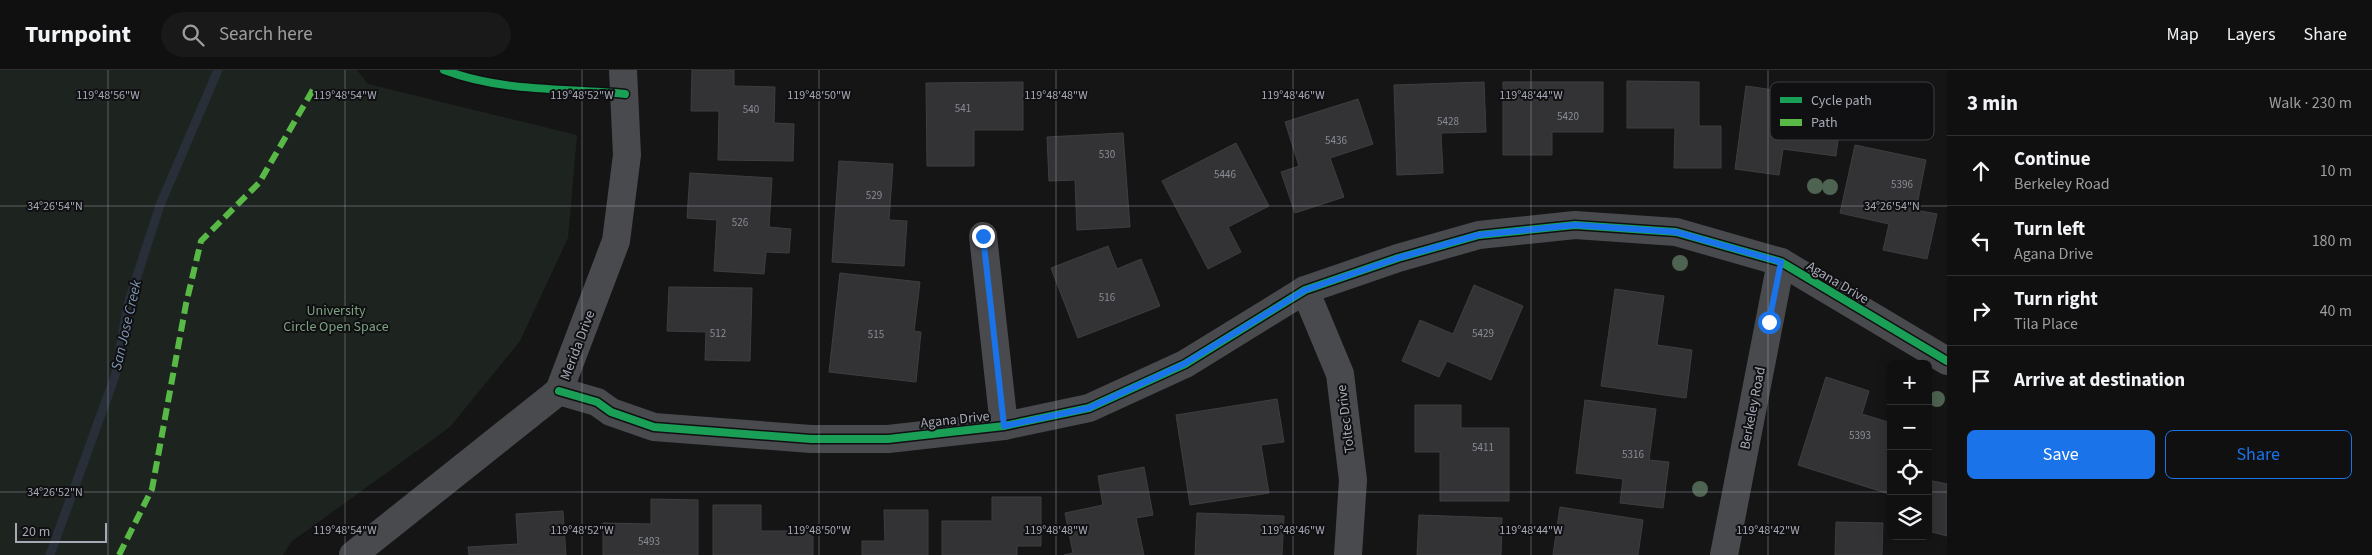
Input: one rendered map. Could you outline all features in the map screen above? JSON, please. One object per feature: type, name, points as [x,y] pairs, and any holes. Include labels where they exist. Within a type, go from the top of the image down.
[{"type":"street","name":"Merida Drive","points":[[353,555],[559,391],[616,241],[627,155],[623,70]]},
{"type":"street","name":"Agana Drive","points":[[559,391],[597,402],[612,412],[654,427],[821,439],[888,438],[1004,426],[1089,408],[1184,364],[1305,290],[1398,258],[1478,235],[1575,225],[1676,232],[1781,262],[1947,361]]},
{"type":"street","points":[[983,236],[1004,426]]},
{"type":"street","name":"Berkeley Road","points":[[1724,555],[1781,262]]},
{"type":"street","name":"Toltec Drive","points":[[1305,290],[1340,374],[1353,480],[1348,555]]},
{"type":"green space","name":"University Circle Open Space","points":[[0,70],[357,70],[368,84],[577,135],[568,238],[520,341],[450,427],[291,542],[283,555],[0,555]]},
{"type":"building","points":[[692,70],[734,70],[734,86],[775,87],[774,123],[794,124],[793,161],[718,160],[719,111],[691,111]]},
{"type":"building","points":[[1627,81],[1699,82],[1699,126],[1721,126],[1721,168],[1674,168],[1675,128],[1627,128]]},
{"type":"building","points":[[1023,82],[1023,130],[974,130],[974,166],[927,166],[926,83]]},
{"type":"building","points":[[1484,82],[1486,132],[1441,133],[1443,173],[1397,175],[1394,85]]},
{"type":"building","points":[[1503,82],[1603,82],[1603,132],[1552,132],[1552,155],[1503,155]]},
{"type":"building","points":[[1746,86],[1770,89],[1770,140],[1838,140],[1836,156],[1783,149],[1779,175],[1735,169]]},
{"type":"building","points":[[1358,99],[1373,144],[1330,158],[1344,197],[1295,213],[1281,172],[1299,166],[1285,122]]},
{"type":"building","points":[[1123,133],[1130,227],[1077,230],[1075,180],[1049,181],[1047,137]]},
{"type":"building","points":[[1236,143],[1269,206],[1228,227],[1241,252],[1208,269],[1162,181]]},
{"type":"building","points":[[1855,145],[1926,160],[1916,210],[1937,214],[1927,259],[1883,250],[1889,224],[1840,213]]},
{"type":"building","points":[[839,161],[893,164],[889,220],[907,221],[904,266],[832,262]]},
{"type":"building","points":[[690,173],[772,178],[769,227],[791,229],[789,253],[766,252],[764,274],[714,271],[717,220],[687,218]]},
{"type":"building","points":[[1108,246],[1117,269],[1141,259],[1160,306],[1078,338],[1051,268]]},
{"type":"building","points":[[840,273],[920,282],[914,331],[921,332],[916,382],[829,372]]},
{"type":"building","points":[[1474,285],[1523,306],[1491,380],[1447,361],[1439,377],[1402,361],[1420,320],[1453,334]]},
{"type":"building","points":[[669,287],[752,288],[750,361],[705,360],[706,332],[667,331]]},
{"type":"building","points":[[1615,289],[1664,296],[1657,345],[1692,350],[1686,398],[1601,386]]},
{"type":"building","points":[[1826,377],[1869,391],[1862,414],[1887,422],[1887,493],[1798,465]]},
{"type":"building","points":[[1277,399],[1284,442],[1261,445],[1269,493],[1190,505],[1176,415]]},
{"type":"building","points":[[1585,400],[1656,409],[1649,460],[1669,462],[1663,508],[1620,503],[1623,479],[1576,473]]},
{"type":"building","points":[[1415,405],[1461,405],[1461,428],[1509,428],[1509,501],[1440,501],[1440,452],[1415,452]]},
{"type":"building","points":[[1144,467],[1153,515],[1136,518],[1144,555],[1064,555],[1073,553],[1065,513],[1103,505],[1098,476]]},
{"type":"building","points":[[1932,481],[1947,484],[1947,536],[1932,532]]},
{"type":"building","points":[[992,497],[1041,497],[1041,546],[1017,546],[1017,555],[942,555],[942,521],[992,521]]},
{"type":"building","points":[[651,499],[698,500],[698,555],[603,555],[603,523],[651,524]]},
{"type":"building","points":[[713,505],[761,505],[761,531],[813,531],[813,555],[713,555]]},
{"type":"building","points":[[1560,507],[1643,520],[1638,555],[1553,555]]},
{"type":"building","points":[[884,510],[928,510],[928,555],[862,555],[862,541],[885,541]]},
{"type":"building","points":[[563,511],[566,555],[469,555],[468,547],[518,544],[516,514]]},
{"type":"building","points":[[1197,513],[1284,516],[1282,555],[1195,555]]},
{"type":"building","points":[[1419,515],[1502,518],[1501,555],[1417,555]]},
{"type":"building","points":[[1836,522],[1883,523],[1882,555],[1835,555]]},
{"type":"waterway","name":"San Jose Creek","points":[[50,555],[115,376],[128,304],[160,205],[218,70]]},
{"type":"marked path","points":[[119,555],[152,489],[186,304],[201,241],[259,183],[314,88]]},
{"type":"cycle path","points":[[444,70],[466,77],[511,86],[625,94]]},
{"type":"cycle path","points":[[559,391],[597,402],[611,412],[654,427],[811,439],[888,439],[1004,426],[1089,408],[1185,364],[1305,290],[1398,258],[1479,235],[1575,225],[1676,232],[1781,262],[1947,361]]},
{"type":"route","points":[[983,236],[1004,426],[1089,408],[1184,364],[1305,290],[1398,258],[1478,235],[1575,225],[1676,232],[1781,262],[1769,322]]}]
